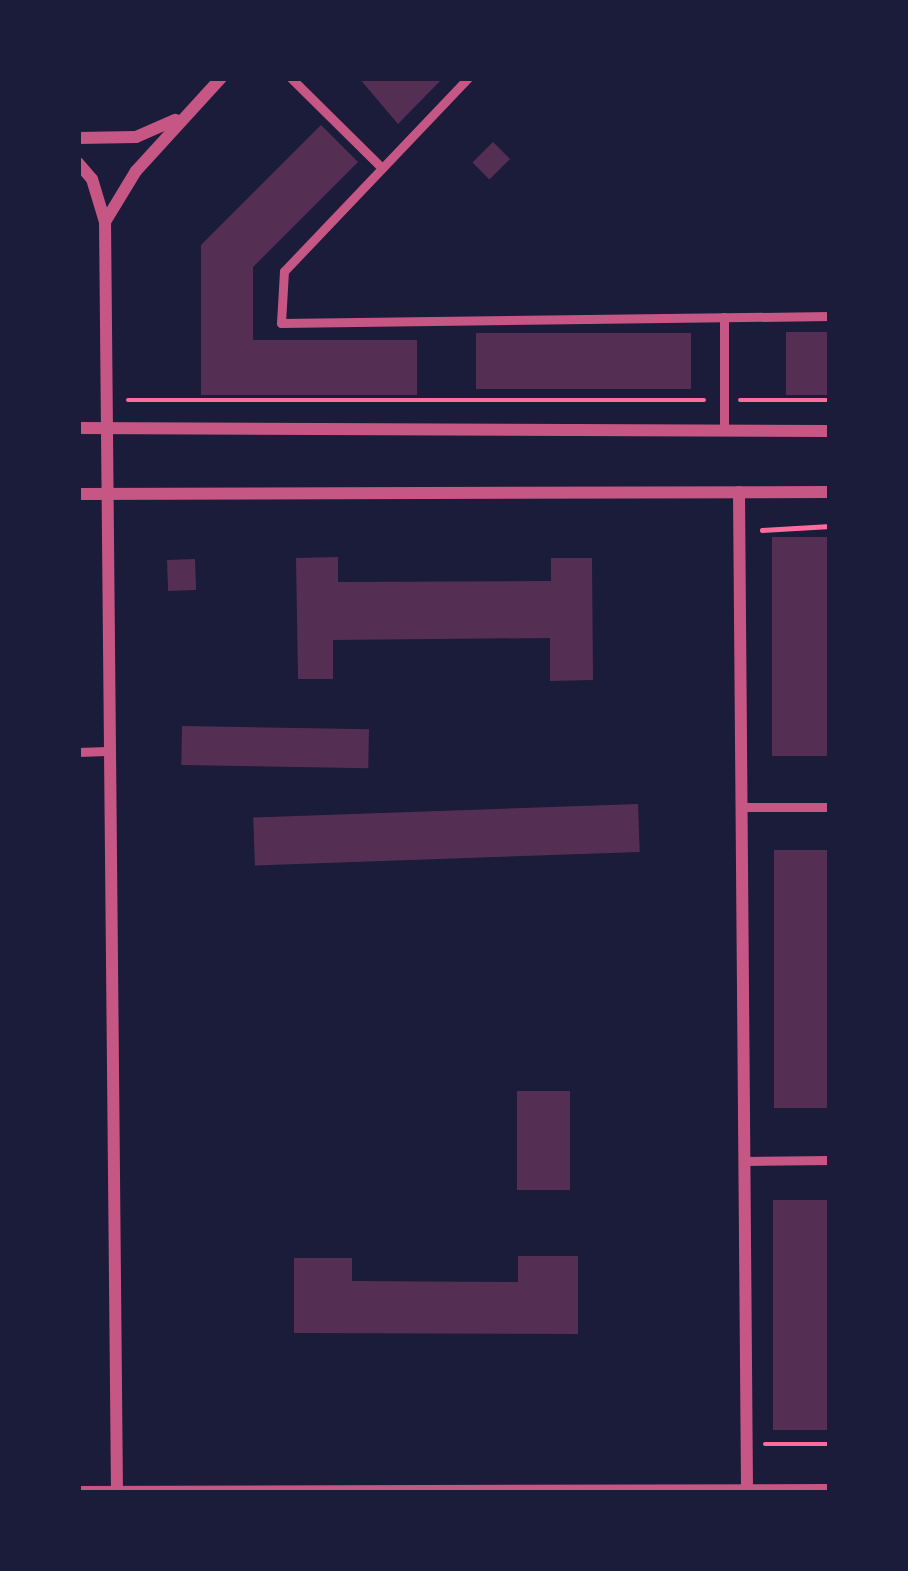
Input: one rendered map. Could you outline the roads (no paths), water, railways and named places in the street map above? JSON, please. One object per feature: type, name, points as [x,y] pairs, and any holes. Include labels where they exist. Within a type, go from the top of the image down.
[{"type":"street","points":[[104,222],[184,115],[221,78]]},
{"type":"street","points":[[78,138],[136,136],[184,115]]},
{"type":"street","points":[[78,163],[92,179],[104,222],[117,1492]]},
{"type":"street","points":[[78,428],[830,431]]},
{"type":"street","points":[[739,492],[747,1490]]},
{"type":"street","points":[[78,494],[830,492]]},
{"type":"street","points":[[78,1492],[830,1490]]},
{"type":"lane","points":[[291,78],[382,169]]},
{"type":"lane","points":[[468,78],[284,271],[281,322],[830,316]]},
{"type":"lane","points":[[724,317],[724,430]]},
{"type":"lane","points":[[78,752],[107,751]]},
{"type":"lane","points":[[741,807],[830,807]]},
{"type":"lane","points":[[744,1161],[830,1160]]}]
